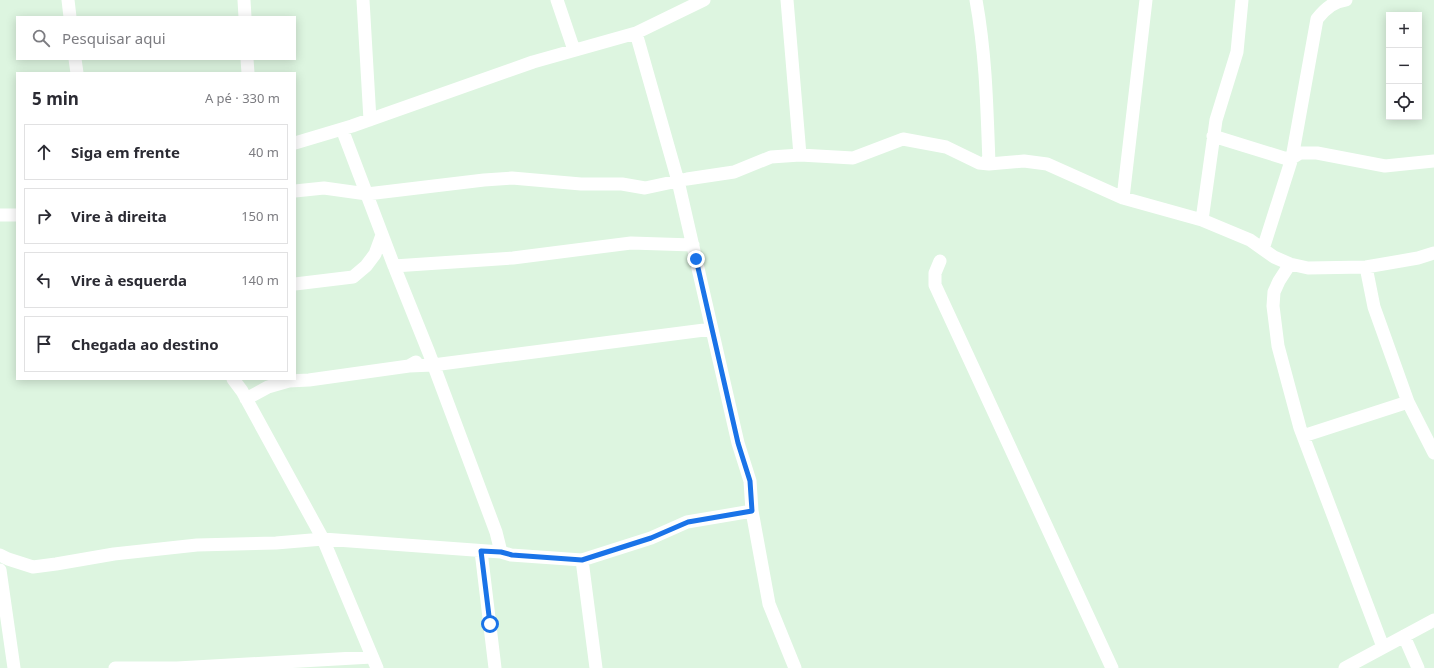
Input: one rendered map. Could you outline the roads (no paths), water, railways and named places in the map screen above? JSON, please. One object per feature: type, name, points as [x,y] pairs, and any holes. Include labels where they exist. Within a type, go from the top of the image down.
[{"type":"street","points":[[68,0],[70,16]]},
{"type":"street","points":[[244,0],[244,16]]},
{"type":"street","points":[[362,0],[370,120]]},
{"type":"street","points":[[557,0],[574,50]]},
{"type":"street","points":[[296,143],[370,120],[533,62],[636,33],[704,0]]},
{"type":"street","points":[[787,0],[800,155]]},
{"type":"street","points":[[976,0],[982,36],[986,77],[989,164]]},
{"type":"street","points":[[1123,198],[1146,0]]},
{"type":"street","points":[[1202,220],[1216,120],[1237,52],[1242,0]]},
{"type":"street","points":[[1263,249],[1292,158],[1317,19],[1324,9],[1332,4],[1346,0]]},
{"type":"street","points":[[636,33],[678,181],[738,443],[750,481],[752,511],[770,604],[795,668]]},
{"type":"street","points":[[75,60],[77,72]]},
{"type":"street","points":[[247,60],[248,72]]},
{"type":"street","points":[[342,129],[431,359],[496,532],[501,552]]},
{"type":"street","points":[[1213,136],[1284,158],[1292,158],[1300,153],[1317,153],[1385,166],[1434,161]]},
{"type":"street","points":[[296,191],[324,188],[367,194],[512,178],[580,184],[622,184],[644,188],[734,172],[772,158],[800,155],[853,158],[903,139],[946,147],[979,163],[989,164],[1024,161],[1047,164],[1123,198],[1202,220],[1250,240],[1274,257],[1290,264],[1308,268],[1366,267],[1418,258],[1434,253]]},
{"type":"street","points":[[0,215],[16,215]]},
{"type":"street","points":[[296,284],[352,277],[366,266],[375,254],[382,235]]},
{"type":"street","points":[[394,266],[513,258],[632,243],[693,245]]},
{"type":"street","points":[[940,261],[935,272],[935,285],[1112,668]]},
{"type":"street","points":[[1290,264],[1274,292],[1273,306],[1278,346],[1303,436],[1383,647]]},
{"type":"street","points":[[1366,267],[1374,307],[1408,402],[1434,453]]},
{"type":"street","points":[[246,399],[268,387],[289,381],[309,380],[409,366],[431,359],[712,329]]},
{"type":"street","points":[[115,668],[177,668],[374,662],[323,539],[246,399],[234,380]]},
{"type":"street","points":[[1303,436],[1408,402]]},
{"type":"street","points":[[0,555],[33,567],[114,554],[197,545],[276,543],[323,539],[501,552],[512,555],[582,560],[651,538],[688,522],[752,511]]},
{"type":"street","points":[[481,551],[495,668]]},
{"type":"street","points":[[582,560],[596,668]]},
{"type":"street","points":[[0,570],[14,668]]},
{"type":"street","points":[[1345,668],[1434,620]]},
{"type":"street","points":[[1404,636],[1418,668]]}]
